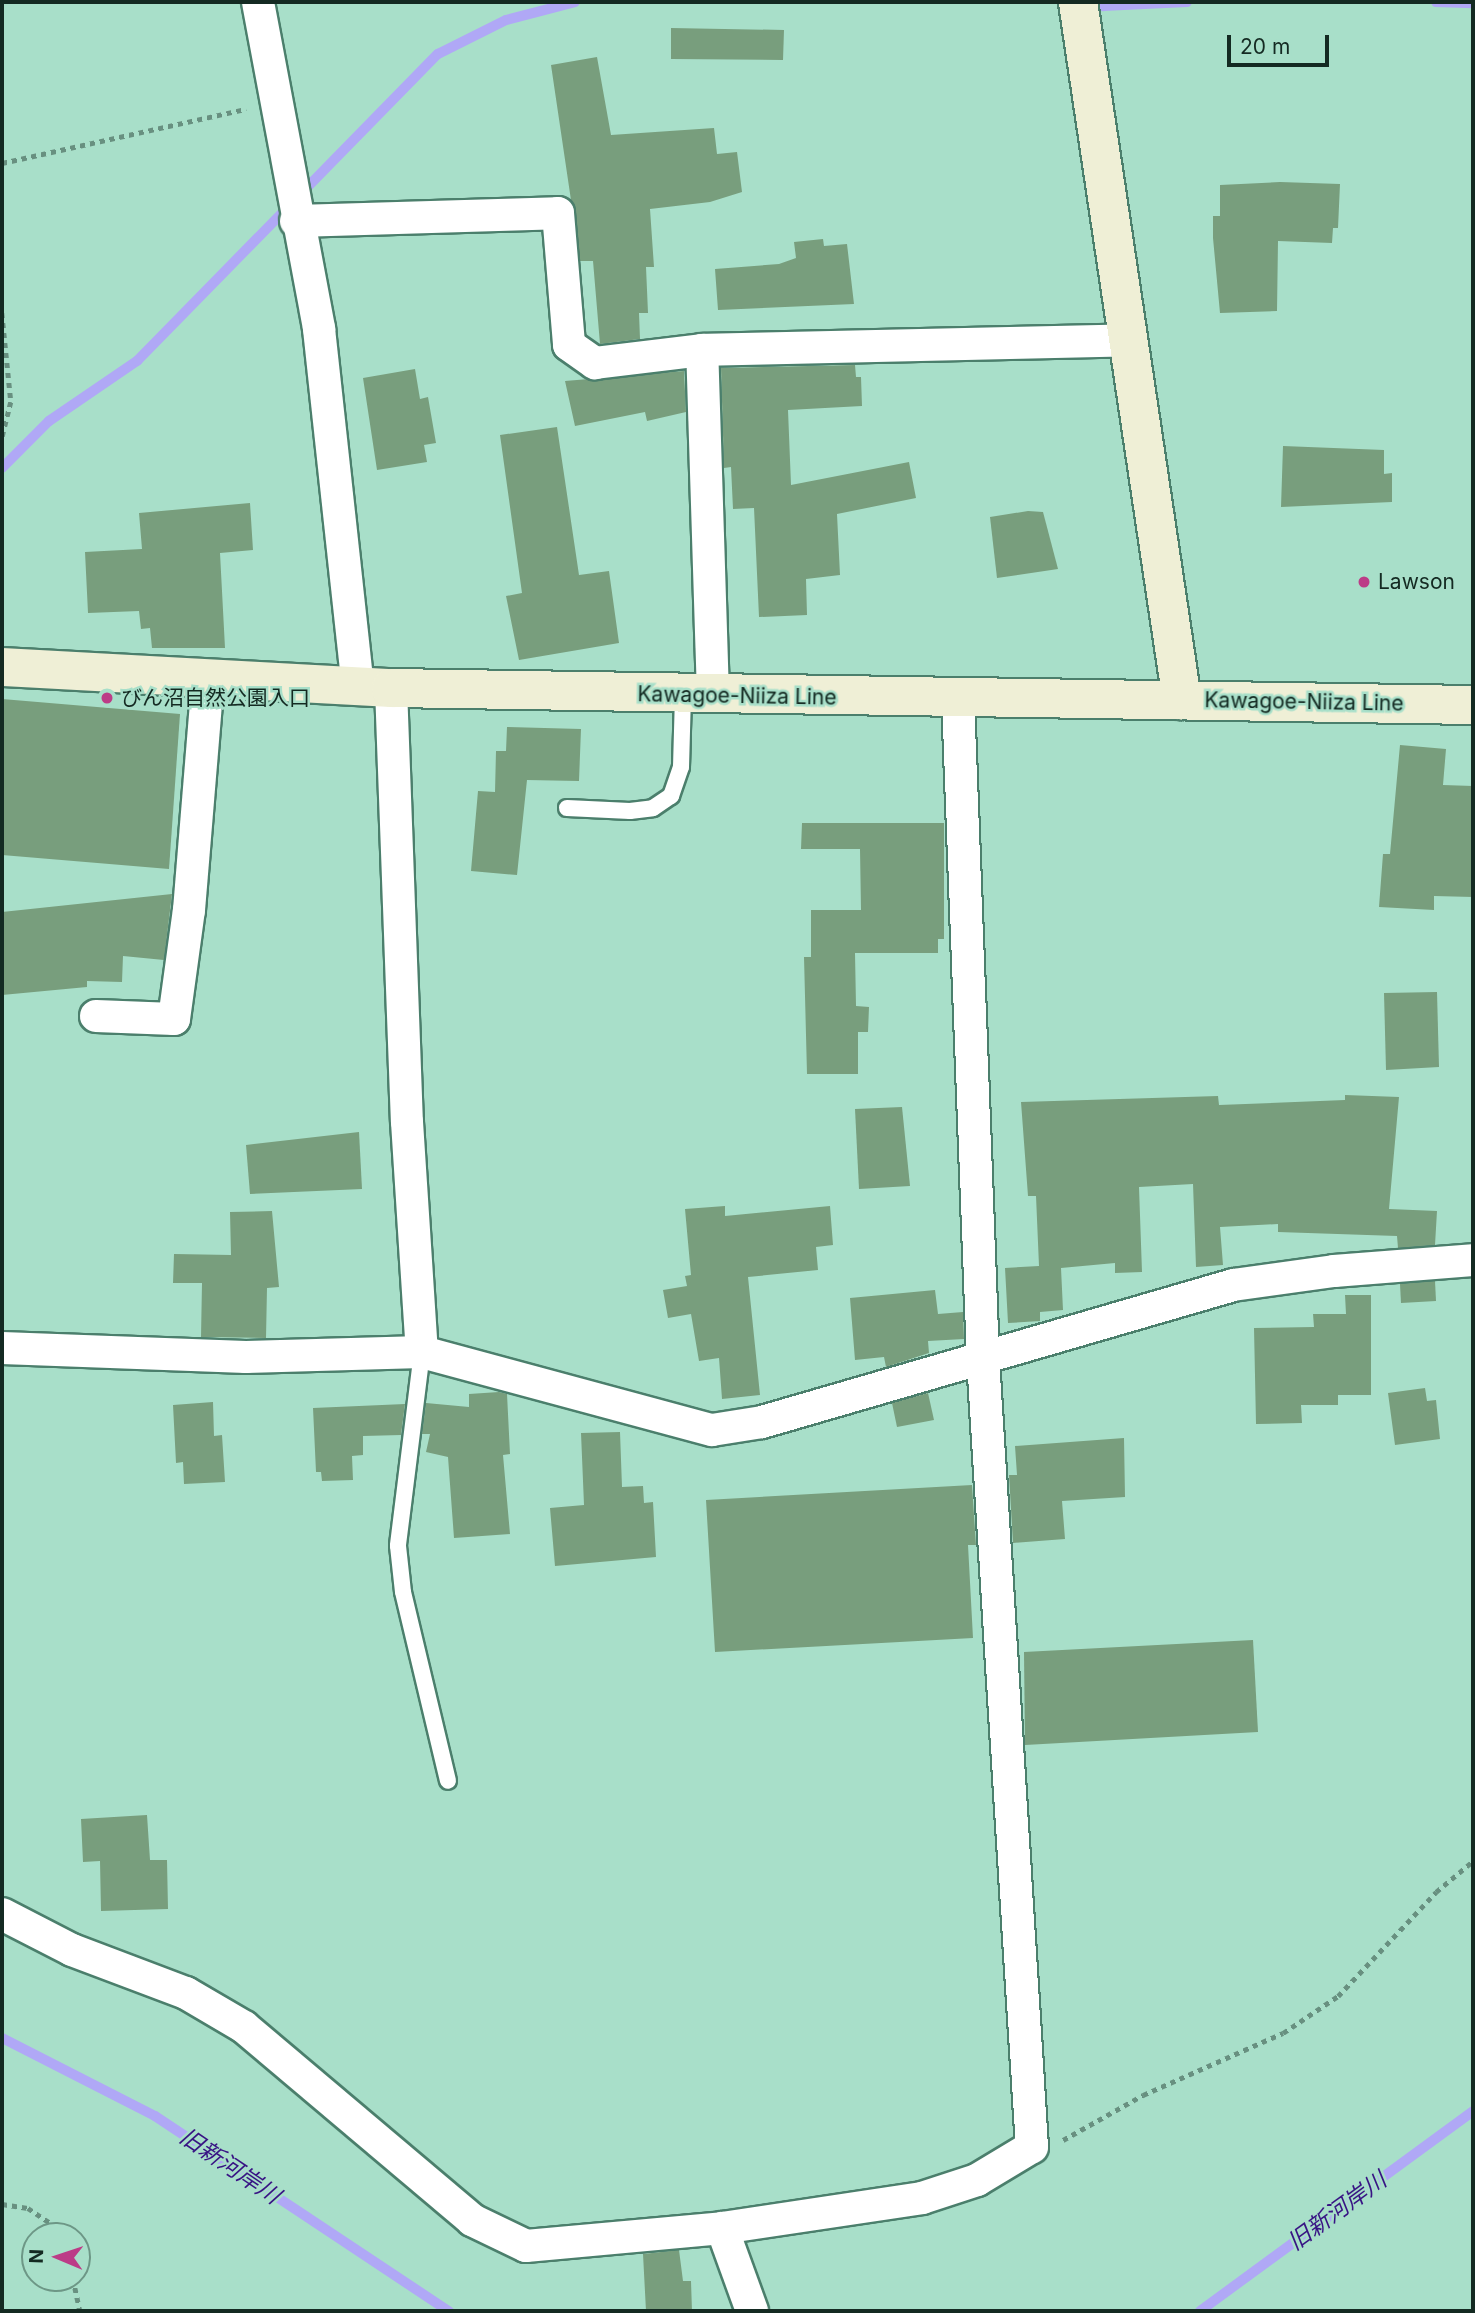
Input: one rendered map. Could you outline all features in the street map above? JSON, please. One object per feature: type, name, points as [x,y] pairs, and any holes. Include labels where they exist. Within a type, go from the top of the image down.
[{"type":"main road","points":[[1078,2],[1182,701]]},
{"type":"main road","name":"Kawagoe-Niiza Line","points":[[2,667],[375,688],[1473,705]]},
{"type":"street","points":[[258,2],[274,103],[319,330],[375,688],[422,1352]]},
{"type":"street","points":[[296,221],[558,214],[569,345],[594,363],[702,350],[1128,340]]},
{"type":"street","points":[[698,695],[702,350]]},
{"type":"street","points":[[96,1016],[174,1019],[189,910],[208,680]]},
{"type":"street","points":[[2,1914],[72,1950],[186,1993],[244,2027],[472,2220],[526,2246],[722,2228],[922,2198],[976,2180],[1032,2147],[983,1359],[958,699]]},
{"type":"street","points":[[2,1348],[246,1357],[422,1352],[712,1430],[762,1422],[1233,1285],[1334,1271],[1473,1260]]},
{"type":"street","points":[[722,2228],[752,2311]]},
{"type":"lane","points":[[567,808],[630,811],[653,808],[671,796],[698,695]]},
{"type":"lane","points":[[422,1352],[398,1546],[403,1591],[448,1781]]},
{"type":"path","points":[[2,163],[274,103]]},
{"type":"path","points":[[2,313],[11,402],[2,439]]},
{"type":"path","points":[[1032,2147],[1064,2140],[1143,2095],[1283,2033],[1338,1996],[1436,1892],[1473,1861]]},
{"type":"path","points":[[2,2204],[28,2208],[49,2222]]},
{"type":"path","points":[[76,2292],[80,2311]]},
{"type":"building","points":[[671,28],[784,30],[783,60],[671,59]]},
{"type":"building","points":[[597,57],[611,135],[714,128],[717,154],[737,152],[742,192],[710,202],[650,209],[654,267],[646,267],[648,313],[639,313],[640,339],[600,344],[593,261],[580,261],[551,65]]},
{"type":"building","points":[[1280,182],[1340,184],[1338,228],[1333,228],[1332,243],[1278,241],[1277,311],[1220,313],[1213,216],[1220,216],[1220,185]]},
{"type":"building","points":[[823,239],[824,246],[847,244],[854,304],[718,310],[715,269],[779,264],[796,258],[794,242]]},
{"type":"building","points":[[855,365],[856,377],[861,377],[862,406],[788,410],[791,485],[909,462],[916,498],[837,514],[840,575],[806,579],[807,615],[759,617],[754,508],[733,509],[731,467],[724,468],[721,368]]},
{"type":"building","points":[[415,369],[420,399],[428,397],[436,443],[424,445],[427,462],[377,470],[363,378]]},
{"type":"building","points":[[684,371],[686,412],[647,421],[645,412],[575,426],[565,381]]},
{"type":"building","points":[[557,427],[579,575],[609,571],[619,643],[519,660],[506,596],[522,593],[500,435]]},
{"type":"building","points":[[1283,446],[1384,450],[1384,474],[1392,473],[1392,502],[1281,507]]},
{"type":"building","points":[[250,503],[253,550],[220,553],[225,648],[152,648],[150,628],[141,629],[139,611],[88,613],[85,552],[142,549],[139,513]]},
{"type":"building","points":[[1028,511],[1043,512],[1058,569],[997,578],[990,517]]},
{"type":"building","points":[[2,699],[180,714],[169,869],[2,855]]},
{"type":"building","points":[[507,727],[581,729],[579,781],[527,780],[517,875],[471,871],[478,791],[495,792],[496,751],[506,751]]},
{"type":"building","points":[[1400,745],[1446,749],[1443,785],[1473,786],[1473,897],[1434,896],[1434,910],[1379,907],[1383,854],[1390,854]]},
{"type":"building","points":[[802,823],[944,823],[944,939],[938,939],[938,953],[855,953],[856,1006],[869,1007],[868,1032],[858,1032],[858,1074],[807,1074],[804,957],[811,957],[811,910],[861,910],[860,849],[801,849]]},
{"type":"building","points":[[172,894],[164,960],[123,956],[122,982],[87,981],[87,987],[2,995],[2,912]]},
{"type":"building","points":[[1437,992],[1439,1067],[1386,1070],[1384,993]]},
{"type":"building","points":[[1345,1095],[1399,1097],[1389,1209],[1437,1211],[1435,1245],[1398,1248],[1397,1236],[1278,1232],[1278,1224],[1220,1227],[1223,1265],[1196,1267],[1193,1184],[1139,1187],[1142,1272],[1115,1273],[1115,1263],[1061,1268],[1063,1310],[1040,1312],[1040,1321],[1008,1323],[1005,1268],[1039,1266],[1036,1196],[1028,1196],[1021,1102],[1218,1096],[1219,1105],[1345,1100]]},
{"type":"building","points":[[902,1107],[910,1186],[859,1189],[855,1109]]},
{"type":"building","points":[[359,1132],[362,1189],[250,1194],[246,1145]]},
{"type":"building","points":[[725,1206],[725,1216],[830,1206],[833,1245],[816,1247],[818,1270],[748,1277],[760,1395],[722,1399],[719,1358],[699,1361],[691,1314],[668,1318],[663,1290],[687,1286],[685,1276],[691,1275],[685,1209]]},
{"type":"building","points":[[272,1211],[279,1287],[267,1288],[266,1338],[201,1337],[202,1283],[173,1283],[174,1254],[231,1255],[230,1212]]},
{"type":"building","points":[[1435,1281],[1436,1301],[1401,1303],[1400,1284]]},
{"type":"building","points":[[935,1290],[938,1314],[963,1312],[964,1339],[928,1341],[929,1353],[886,1367],[884,1357],[855,1360],[850,1298]]},
{"type":"building","points":[[1345,1295],[1371,1295],[1371,1395],[1338,1395],[1338,1405],[1301,1405],[1302,1423],[1256,1424],[1254,1328],[1314,1327],[1313,1314],[1346,1314]]},
{"type":"building","points":[[1425,1388],[1427,1401],[1436,1400],[1440,1439],[1395,1445],[1388,1393]]},
{"type":"building","points":[[928,1393],[934,1420],[897,1427],[892,1403]]},
{"type":"building","points":[[469,1394],[507,1394],[510,1454],[503,1455],[510,1534],[454,1538],[448,1457],[426,1452],[430,1434],[422,1434],[426,1403],[469,1407]]},
{"type":"building","points":[[213,1402],[214,1436],[222,1435],[225,1482],[184,1484],[183,1462],[176,1463],[173,1405]]},
{"type":"building","points":[[405,1404],[401,1435],[363,1436],[363,1455],[352,1456],[353,1480],[322,1481],[321,1472],[316,1472],[313,1408]]},
{"type":"building","points":[[620,1432],[622,1487],[643,1486],[644,1503],[653,1502],[656,1557],[555,1566],[550,1508],[584,1505],[581,1433]]},
{"type":"building","points":[[1124,1438],[1125,1497],[1062,1501],[1065,1539],[1013,1543],[1009,1475],[1017,1475],[1015,1446]]},
{"type":"building","points":[[972,1485],[976,1545],[968,1545],[973,1638],[715,1652],[706,1500]]},
{"type":"building","points":[[1253,1640],[1258,1732],[1025,1745],[1024,1652]]},
{"type":"building","points":[[147,1815],[150,1860],[167,1860],[168,1909],[101,1911],[100,1861],[83,1862],[81,1819]]},
{"type":"building","points":[[679,2250],[683,2281],[691,2281],[692,2311],[646,2311],[643,2254]]},
{"type":"waterway","points":[[2,468],[49,421],[137,361],[438,54],[506,20],[575,2]]},
{"type":"waterway","points":[[1089,2],[1103,6],[1187,2]]},
{"type":"waterway","points":[[1436,2],[1473,3]]},
{"type":"waterway","name":"旧新河岸川","points":[[2,2038],[155,2116],[449,2311]]},
{"type":"waterway","name":"旧新河岸川","points":[[1200,2311],[1473,2111]]},
{"type":"place","name":"Lawson","points":[[1364,582]]},
{"type":"place","name":"びん沼自然公園入口","points":[[107,698]]}]
